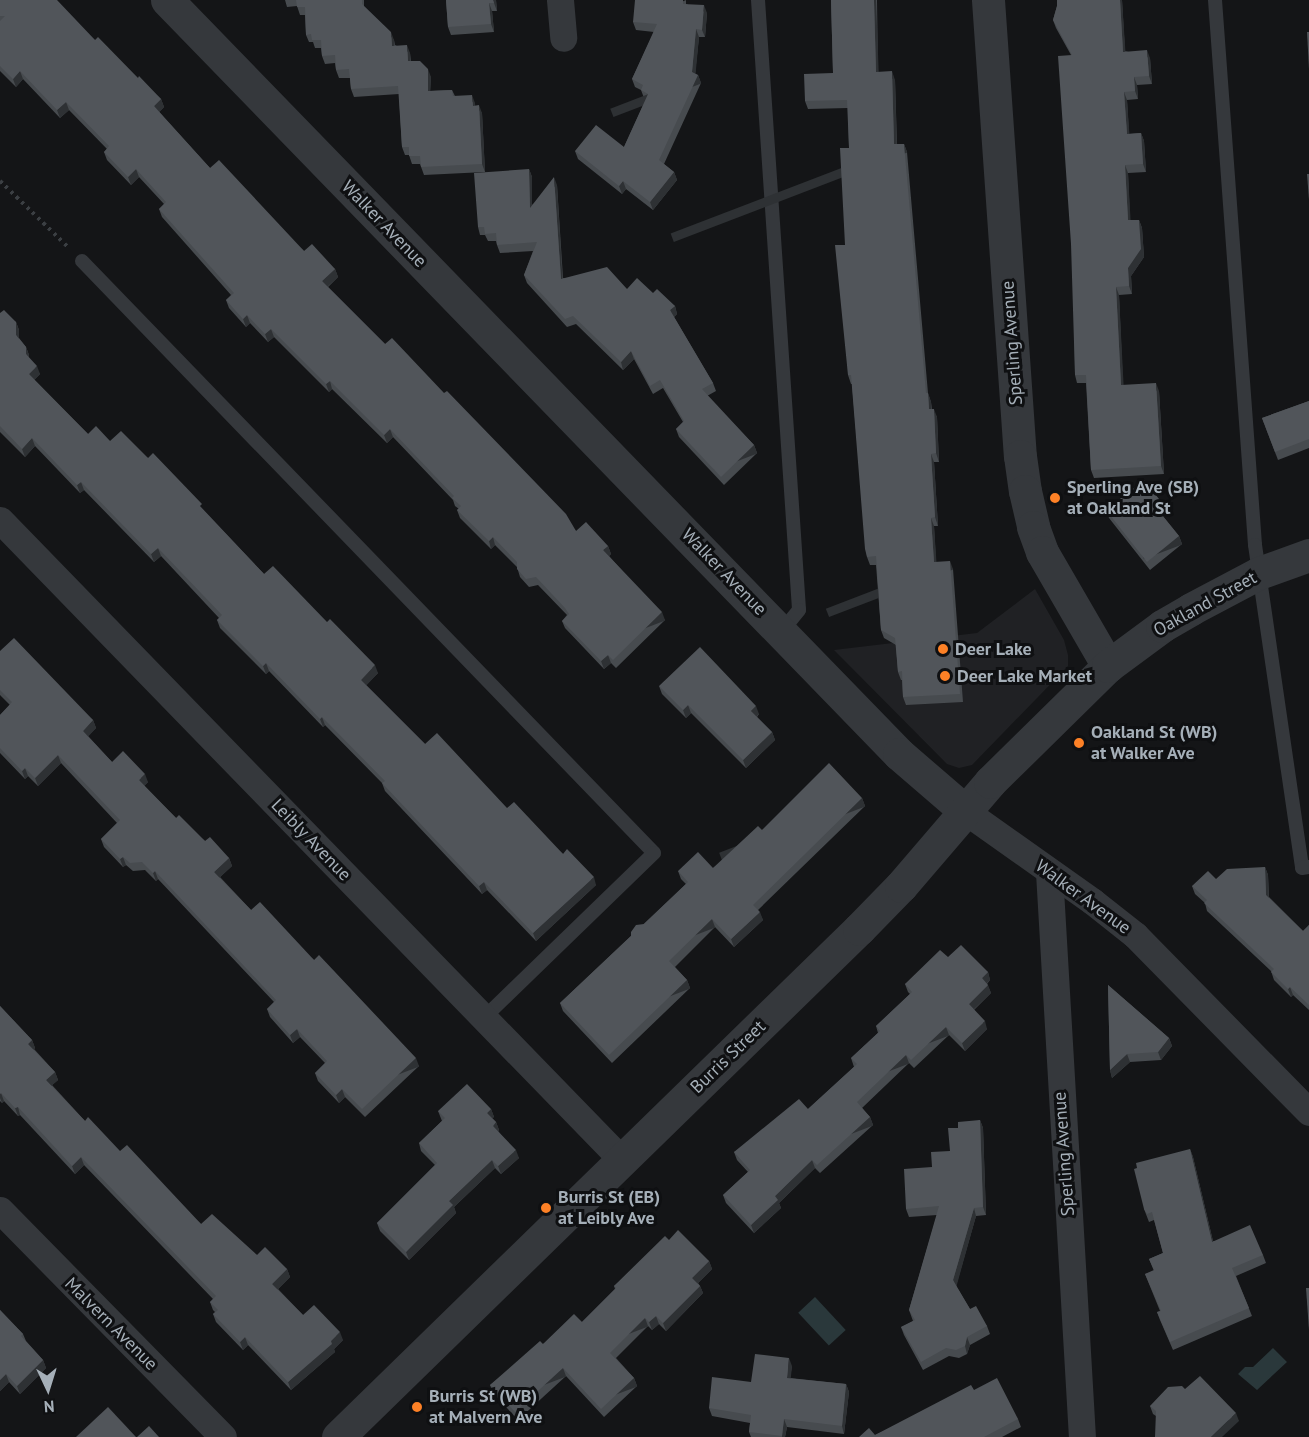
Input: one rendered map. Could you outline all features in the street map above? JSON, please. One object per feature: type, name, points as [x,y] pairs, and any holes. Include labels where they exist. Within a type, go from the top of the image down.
[{"type":"street","name":"Walker Avenue","points":[[166,0],[782,631],[899,754],[965,811],[1135,935],[1309,1112]]},
{"type":"street","points":[[560,0],[563,38]]},
{"type":"street","name":"Sperling Avenue","points":[[988,0],[1019,444],[1025,491],[1033,527],[1042,552],[1108,666]]},
{"type":"street","name":"Leibly Avenue","points":[[0,520],[622,1160]]},
{"type":"street","name":"Oakland Street","points":[[1108,666],[1162,626],[1259,573],[1309,555]]},
{"type":"street","name":"Burris Street","points":[[338,1437],[868,921],[1044,726],[1108,666]]},
{"type":"street","name":"Sperling Avenue","points":[[1049,872],[1082,1437]]},
{"type":"street","name":"Malvern Avenue","points":[[0,1210],[223,1437]]},
{"type":"lane","points":[[758,0],[799,610],[782,631]]},
{"type":"lane","points":[[1215,0],[1259,573],[1302,867],[1309,867]]},
{"type":"lane","points":[[82,261],[654,853],[484,1018]]},
{"type":"path","points":[[0,181],[82,261]]},
{"type":"shaded area","points":[[1035,589],[1064,640],[1068,666],[972,765],[959,768],[947,764],[834,650],[977,633]]},
{"type":"shaded area","points":[[815,1297],[846,1330],[829,1346],[798,1313]]},
{"type":"shaded area","points":[[1273,1348],[1287,1362],[1257,1390],[1238,1374],[1245,1367],[1253,1367]]},
{"type":"building","points":[[0,0],[57,0],[95,40],[98,37],[161,99],[154,106],[210,168],[219,160],[304,251],[312,244],[335,269],[322,281],[385,344],[392,338],[444,393],[447,391],[566,514],[576,531],[586,522],[608,546],[603,550],[662,612],[613,660],[608,655],[601,661],[562,621],[569,614],[565,608],[536,577],[526,579],[517,569],[517,562],[493,537],[489,541],[457,510],[461,506],[452,498],[454,496],[390,429],[384,435],[330,381],[326,384],[271,329],[265,334],[247,315],[243,319],[226,300],[234,293],[159,209],[166,202],[136,169],[128,177],[104,152],[109,146],[66,102],[57,110],[20,71],[13,79],[0,66],[0,21],[5,16],[0,16]]},
{"type":"building","points":[[296,0],[362,0],[362,4],[391,32],[392,46],[407,45],[408,61],[420,61],[428,69],[428,91],[452,90],[453,96],[472,95],[473,106],[479,105],[482,164],[421,167],[420,156],[409,156],[409,147],[402,147],[398,86],[351,89],[349,69],[336,70],[335,55],[322,56],[321,40],[312,40],[311,34],[306,35],[305,7],[297,7]]},
{"type":"building","points":[[446,0],[493,0],[494,3],[489,3],[491,24],[448,27]]},
{"type":"building","points":[[635,0],[683,0],[683,4],[704,5],[702,30],[696,29],[692,72],[698,75],[659,160],[674,172],[650,202],[623,181],[619,186],[575,151],[596,125],[624,147],[648,94],[641,90],[643,85],[632,79],[657,24],[633,22]]},
{"type":"building","points":[[831,0],[874,0],[876,72],[892,71],[894,144],[904,144],[926,393],[928,393],[929,409],[934,409],[936,453],[931,454],[935,517],[931,518],[934,562],[950,561],[960,694],[903,697],[902,671],[898,672],[895,638],[881,630],[876,556],[867,557],[865,549],[851,375],[848,375],[835,245],[845,245],[840,148],[849,148],[847,100],[805,101],[804,74],[833,73]]},
{"type":"building","points":[[1057,0],[1120,0],[1123,52],[1147,50],[1149,76],[1134,77],[1135,91],[1124,92],[1127,134],[1141,133],[1143,164],[1125,165],[1128,220],[1139,220],[1141,249],[1128,268],[1129,286],[1116,287],[1121,385],[1156,383],[1161,466],[1091,470],[1086,375],[1075,375],[1071,244],[1058,56],[1072,55],[1053,20]]},
{"type":"building","points":[[1307,32],[1309,32],[1309,69]]},
{"type":"building","points":[[529,169],[530,208],[554,177],[561,279],[607,267],[627,289],[637,278],[653,293],[657,289],[675,306],[670,310],[713,383],[702,389],[754,445],[721,477],[676,429],[684,421],[660,380],[650,386],[631,351],[621,362],[573,316],[565,319],[524,275],[537,242],[497,245],[496,233],[485,234],[484,227],[478,227],[474,173]]},
{"type":"building","points":[[1307,174],[1309,174],[1309,200]]},
{"type":"building","points":[[4,310],[16,322],[16,335],[26,347],[26,354],[37,366],[29,374],[88,434],[96,426],[110,441],[121,431],[148,458],[153,453],[264,574],[273,566],[327,622],[330,619],[375,665],[361,680],[425,744],[437,733],[507,808],[514,802],[563,854],[567,849],[594,877],[533,933],[484,882],[479,886],[382,783],[385,781],[322,717],[320,719],[266,663],[263,666],[217,620],[222,615],[158,548],[151,554],[81,482],[77,485],[32,438],[22,449],[0,426],[0,313]]},
{"type":"building","points":[[1309,401],[1309,439],[1275,452],[1262,418]]},
{"type":"building","points":[[1144,480],[1159,499],[1153,504],[1179,536],[1147,562],[1106,510]]},
{"type":"building","points":[[14,638],[93,720],[83,731],[112,762],[123,751],[145,774],[139,780],[176,818],[179,815],[205,841],[210,837],[229,858],[214,872],[251,910],[260,902],[314,960],[319,955],[416,1058],[362,1109],[342,1089],[336,1095],[315,1073],[327,1061],[297,1029],[290,1035],[267,1009],[276,1000],[155,871],[153,873],[142,862],[130,863],[123,857],[120,859],[101,839],[120,820],[58,755],[35,778],[25,768],[22,771],[0,748],[0,715],[12,702],[0,690],[0,651]]},
{"type":"building","points":[[700,647],[756,706],[751,711],[772,732],[743,760],[688,705],[683,710],[659,686]]},
{"type":"building","points":[[829,763],[862,798],[753,905],[760,912],[731,939],[712,919],[669,961],[687,980],[609,1055],[560,1003],[631,936],[636,925],[644,924],[688,882],[678,871],[698,852],[713,868],[758,826],[762,830]]},
{"type":"building","points":[[1265,867],[1266,895],[1303,931],[1309,925],[1309,1005],[1271,972],[1274,969],[1204,903],[1207,900],[1192,886],[1208,871],[1216,879],[1227,869]]},
{"type":"building","points":[[961,945],[988,972],[982,978],[988,985],[969,1004],[985,1021],[962,1043],[946,1027],[911,1060],[906,1055],[857,1102],[870,1117],[817,1165],[812,1160],[775,1196],[778,1200],[751,1225],[723,1195],[750,1170],[734,1152],[799,1099],[808,1109],[857,1064],[851,1058],[880,1031],[876,1026],[912,992],[905,984],[940,950],[948,957]]},
{"type":"building","points":[[1108,985],[1169,1038],[1158,1052],[1127,1054],[1110,1070]]},
{"type":"building","points":[[0,1006],[32,1040],[28,1044],[55,1072],[46,1080],[85,1121],[88,1117],[120,1151],[127,1145],[201,1224],[212,1214],[257,1255],[265,1247],[287,1269],[272,1284],[303,1315],[314,1305],[340,1332],[331,1341],[332,1344],[288,1382],[245,1337],[240,1342],[213,1314],[218,1310],[210,1302],[216,1296],[81,1157],[72,1166],[18,1107],[15,1108],[0,1094]]},
{"type":"building","points":[[467,1084],[491,1109],[487,1113],[496,1122],[493,1126],[516,1150],[498,1166],[492,1160],[449,1201],[453,1205],[406,1252],[377,1223],[437,1163],[419,1143],[445,1118],[438,1111]]},
{"type":"building","points":[[980,1120],[983,1207],[974,1208],[953,1280],[970,1309],[976,1306],[987,1326],[967,1337],[965,1346],[956,1350],[946,1348],[921,1362],[901,1327],[915,1320],[909,1310],[939,1206],[906,1209],[904,1169],[932,1167],[931,1152],[950,1151],[948,1128],[958,1128],[958,1122]]},
{"type":"building","points":[[1190,1149],[1212,1242],[1250,1225],[1263,1255],[1232,1268],[1249,1308],[1170,1342],[1157,1312],[1161,1311],[1145,1274],[1154,1270],[1149,1259],[1163,1253],[1152,1212],[1147,1214],[1144,1209],[1134,1169],[1137,1168],[1136,1163]]},
{"type":"building","points":[[678,1230],[709,1261],[692,1278],[700,1286],[663,1323],[656,1316],[649,1322],[645,1318],[610,1353],[634,1378],[601,1409],[563,1368],[515,1412],[490,1385],[540,1341],[543,1344],[574,1314],[582,1322],[616,1288],[614,1286],[665,1236],[669,1240]]},
{"type":"building","points":[[1306,1288],[1309,1288],[1309,1330]]},
{"type":"building","points":[[0,1310],[43,1360],[17,1386],[6,1374],[0,1380]]},
{"type":"building","points":[[755,1354],[789,1358],[787,1378],[846,1384],[842,1426],[784,1419],[782,1436],[749,1432],[751,1415],[709,1408],[712,1377],[751,1382]]},
{"type":"building","points":[[1200,1376],[1236,1413],[1211,1437],[1155,1437],[1156,1411],[1150,1406],[1168,1387],[1182,1386],[1185,1389]]},
{"type":"building","points":[[997,1378],[1018,1419],[984,1437],[859,1437],[869,1428],[875,1435],[971,1385],[974,1390]]},
{"type":"building","points":[[108,1407],[136,1437],[76,1437]]},
{"type":"building","points":[[149,1426],[159,1437],[137,1437]]},
{"type":"place","name":"Sperling Ave (SB) at Oakland St","points":[[1055,498]]},
{"type":"place","name":"Deer Lake","points":[[943,649]]},
{"type":"place","name":"Deer Lake Market","points":[[945,676]]},
{"type":"place","name":"Oakland St (WB) at Walker Ave","points":[[1079,743]]},
{"type":"place","name":"Burris St (EB) at Leibly Ave","points":[[546,1208]]},
{"type":"place","name":"Burris St (WB) at Malvern Ave","points":[[417,1407]]}]
